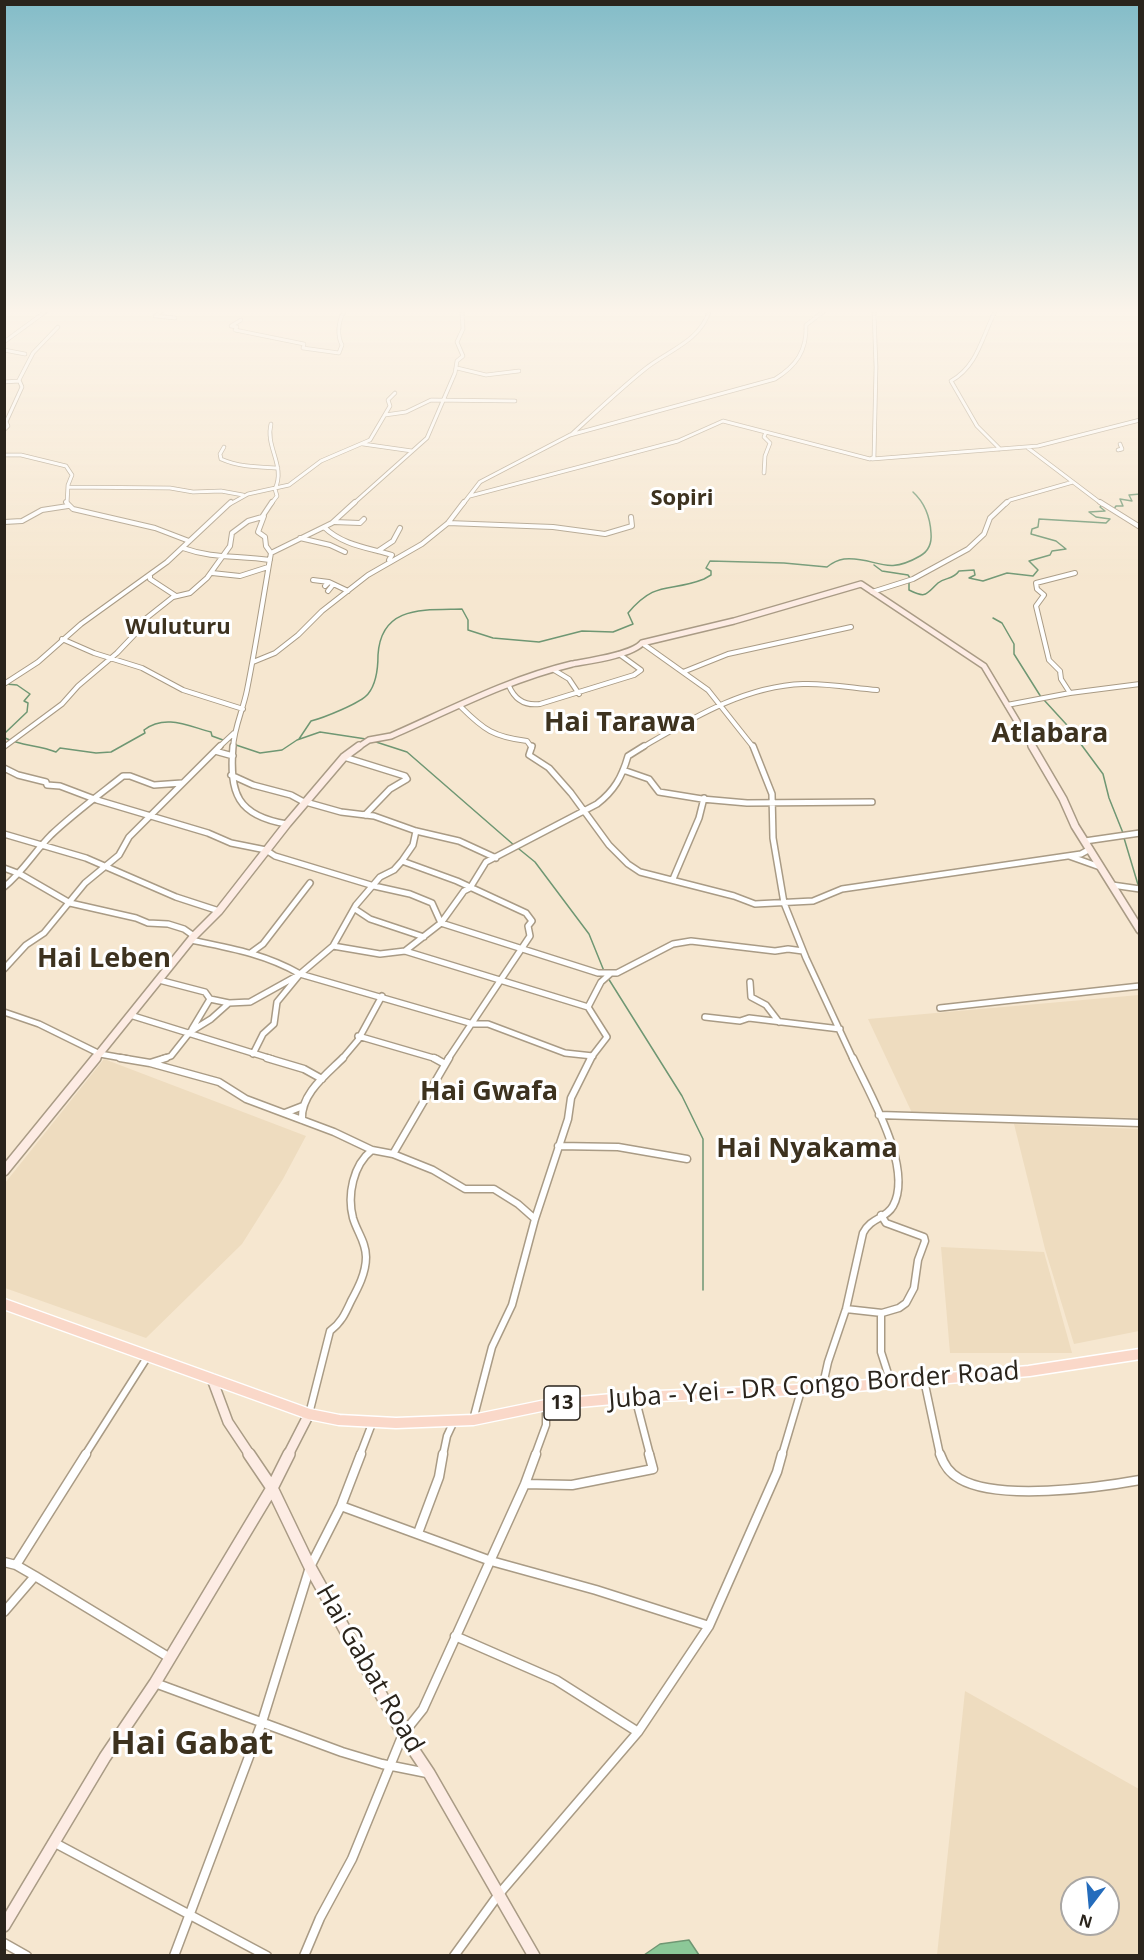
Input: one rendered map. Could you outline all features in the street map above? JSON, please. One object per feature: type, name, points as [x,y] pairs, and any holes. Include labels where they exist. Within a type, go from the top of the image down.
[{"type":"main road","name":"Juba - Yei - DR Congo Border Road","points":[[4,1304],[309,1414],[332,1419],[396,1423],[473,1420],[546,1405],[635,1397],[801,1391],[1029,1371],[1140,1354]]},
{"type":"street","points":[[4,430],[8,426],[6,422],[13,403]]},
{"type":"street","points":[[5,683],[38,662],[62,639],[113,600],[150,576],[234,500],[295,483],[321,461],[362,444],[375,434],[374,430],[382,423],[389,403]]},
{"type":"street","points":[[384,415],[406,412],[422,403]]},
{"type":"street","points":[[271,553],[334,522],[361,500],[384,474],[427,438],[440,403]]},
{"type":"street","points":[[570,435],[606,403]]},
{"type":"street","points":[[253,662],[275,652],[298,636],[322,611],[348,591],[423,544],[448,523],[480,482],[570,435],[685,403]]},
{"type":"street","points":[[870,459],[874,457],[875,403]]},
{"type":"street","points":[[964,403],[977,426],[1000,449]]},
{"type":"street","points":[[470,496],[678,441],[723,421],[870,459],[1028,448],[1140,420]]},
{"type":"street","points":[[272,424],[268,436],[277,460],[280,479],[275,489],[277,496],[275,502],[264,515],[258,532],[265,537],[266,546],[271,553],[253,662],[243,709],[234,733],[231,775],[235,793],[254,815],[269,821],[287,824]]},
{"type":"street","points":[[764,473],[765,456],[770,443],[764,437],[766,432]]},
{"type":"street","points":[[362,444],[412,451]]},
{"type":"street","points":[[1118,450],[1122,449],[1120,444]]},
{"type":"street","points":[[224,447],[220,454],[221,459],[226,462],[253,467],[278,468]]},
{"type":"street","points":[[1028,448],[1107,508],[1140,527]]},
{"type":"street","points":[[4,455],[21,455],[66,466],[72,475],[66,503],[70,506]]},
{"type":"street","points":[[872,592],[914,579],[968,549],[984,534],[994,514],[1010,500],[1073,482]]},
{"type":"street","points":[[68,487],[170,488],[193,492],[220,491],[244,496]]},
{"type":"street","points":[[4,522],[22,521],[46,509],[52,510],[63,505],[85,513],[155,528],[189,541]]},
{"type":"street","points":[[4,747],[62,704],[78,686],[136,633],[144,620],[176,596],[190,593],[212,573],[231,546],[232,533],[237,528],[264,515]]},
{"type":"street","points":[[448,523],[453,525],[552,527],[604,534],[632,526],[631,518]]},
{"type":"street","points":[[334,522],[360,524],[364,519]]},
{"type":"street","points":[[324,527],[333,536],[393,555],[389,560],[393,561]]},
{"type":"street","points":[[378,551],[393,541],[400,528]]},
{"type":"street","points":[[299,538],[330,545],[345,552]]},
{"type":"street","points":[[183,548],[222,558],[243,556],[270,560]]},
{"type":"street","points":[[212,573],[232,578],[256,575],[268,567]]},
{"type":"street","points":[[1070,693],[1061,679],[1060,671],[1048,657],[1036,606],[1044,595],[1037,589],[1036,583],[1075,573]]},
{"type":"street","points":[[150,576],[150,579],[176,596]]},
{"type":"street","points":[[313,580],[348,591]]},
{"type":"street","points":[[4,1171],[193,938],[219,911],[287,824],[344,757],[369,740],[391,736],[536,673],[619,654],[638,648],[642,643],[734,621],[861,584],[984,666],[1085,841],[1140,930]]},
{"type":"street","points":[[328,591],[330,586]]},
{"type":"street","points":[[683,672],[728,654],[851,627]]},
{"type":"street","points":[[62,639],[142,668],[183,690],[243,709]]},
{"type":"street","points":[[642,643],[700,684],[721,705],[755,750],[772,794],[773,838],[784,903],[803,951],[887,1131],[899,1177],[894,1204],[887,1214],[875,1217],[867,1224],[862,1233],[846,1309],[828,1362],[822,1389]]},
{"type":"street","points":[[509,686],[514,697],[530,705],[579,694],[634,675],[641,670],[619,654]]},
{"type":"street","points":[[554,670],[569,677],[575,683],[579,694]]},
{"type":"street","points":[[405,951],[441,923],[464,891],[470,888],[486,862],[497,858],[515,845],[583,812],[609,795],[622,776],[628,756],[687,722],[746,694],[802,684],[877,690]]},
{"type":"street","points":[[1007,705],[1070,693],[1140,684]]},
{"type":"street","points":[[461,707],[483,729],[502,738],[527,741],[532,747],[529,754],[549,768],[628,864],[651,876],[673,879],[693,887],[734,896],[749,903],[784,903],[822,899],[842,889],[1081,854],[1090,849]]},
{"type":"street","points":[[4,969],[27,945],[44,933],[102,867],[118,855],[129,837],[234,733]]},
{"type":"street","points":[[215,751],[232,756]]},
{"type":"street","points":[[344,757],[405,776],[407,779],[390,789],[365,815]]},
{"type":"street","points":[[4,768],[54,787],[60,786],[97,800],[208,833],[231,843],[266,850],[275,856],[374,886],[410,894],[432,903],[441,923],[610,974]]},
{"type":"street","points":[[623,770],[649,779],[659,792],[704,798],[773,804],[872,802]]},
{"type":"street","points":[[231,775],[253,785],[291,795],[305,802],[341,812],[365,815],[416,831],[459,841],[497,858]]},
{"type":"street","points":[[4,886],[20,874],[40,846],[123,776],[130,776],[154,785],[183,783]]},
{"type":"street","points":[[673,879],[699,818],[704,798]]},
{"type":"street","points":[[253,1054],[263,1034],[274,1024],[277,1002],[300,974],[333,946],[355,909],[380,877],[394,870],[402,861],[413,845],[416,831]]},
{"type":"street","points":[[1085,841],[1140,832]]},
{"type":"street","points":[[4,834],[86,858],[102,867],[176,897],[219,911]]},
{"type":"street","points":[[1065,856],[1102,868]]},
{"type":"street","points":[[393,1154],[445,1064],[531,936],[528,926],[532,921],[526,913],[402,861]]},
{"type":"street","points":[[4,868],[20,874],[70,903],[136,918],[148,923],[168,924],[184,929],[193,938],[252,952],[279,962],[300,974],[473,1024],[488,1024],[565,1053],[593,1056]]},
{"type":"street","points":[[252,952],[263,944],[310,883]]},
{"type":"street","points":[[1112,885],[1140,889]]},
{"type":"street","points":[[355,909],[370,919],[424,937]]},
{"type":"street","points":[[588,1007],[601,982],[610,974],[632,967],[673,944],[703,941],[775,951],[788,949],[803,951]]},
{"type":"street","points":[[333,946],[380,954],[405,951],[588,1007],[607,1037],[593,1056],[571,1098],[568,1119],[535,1219],[512,1305],[492,1347],[473,1420]]},
{"type":"street","points":[[159,980],[205,992],[210,999],[229,1003],[250,1002],[300,974]]},
{"type":"street","points":[[750,982],[751,997],[766,1005],[779,1022]]},
{"type":"street","points":[[940,1008],[1140,986]]},
{"type":"street","points":[[303,1121],[300,1114],[303,1106],[322,1079],[348,1052],[382,996]]},
{"type":"street","points":[[150,1063],[171,1056],[190,1032],[210,999]]},
{"type":"street","points":[[190,1032],[229,1003]]},
{"type":"street","points":[[4,1012],[39,1024],[100,1054],[150,1063],[219,1082],[246,1099],[334,1132],[372,1150],[393,1154],[433,1170],[465,1189],[494,1189],[518,1204],[535,1219]]},
{"type":"street","points":[[130,1015],[304,1069],[322,1079]]},
{"type":"street","points":[[705,1017],[840,1029]]},
{"type":"street","points":[[358,1036],[388,1047],[437,1058],[445,1064]]},
{"type":"street","points":[[285,1113],[303,1106]]},
{"type":"street","points":[[879,1115],[1140,1123]]},
{"type":"street","points":[[558,1146],[618,1147],[687,1159]]},
{"type":"street","points":[[4,1926],[105,1757],[155,1683],[272,1488],[309,1414],[330,1331],[340,1324],[360,1283],[366,1258],[363,1237],[353,1218],[352,1186],[355,1172],[363,1157],[372,1150]]},
{"type":"street","points":[[846,1309],[869,1314],[881,1313],[899,1308],[911,1297],[917,1264],[925,1241],[924,1237],[886,1223],[881,1215]]},
{"type":"street","points":[[881,1313],[881,1352],[891,1383]]},
{"type":"street","points":[[16,1565],[148,1356]]},
{"type":"street","name":"Hai Gabat Road","points":[[212,1380],[228,1422],[272,1488],[310,1567],[403,1734],[429,1773],[534,1956]]},
{"type":"street","points":[[924,1380],[942,1460],[958,1479],[984,1488],[1029,1490],[1113,1485],[1140,1480]]},
{"type":"street","points":[[454,1956],[499,1893],[638,1732],[709,1626],[777,1472],[801,1391]]},
{"type":"street","points":[[525,1484],[572,1485],[653,1469],[635,1397]]},
{"type":"street","points":[[304,1956],[320,1918],[352,1859],[403,1734],[423,1709],[525,1484],[546,1425],[546,1405]]},
{"type":"street","points":[[418,1533],[439,1477],[447,1436],[454,1420]]},
{"type":"street","points":[[174,1956],[262,1722],[310,1567],[341,1506],[373,1421]]},
{"type":"street","points":[[341,1506],[490,1561],[596,1590],[709,1626]]},
{"type":"street","points":[[4,1562],[16,1565],[170,1658]]},
{"type":"street","points":[[4,1612],[34,1576]]},
{"type":"street","points":[[455,1636],[556,1680],[638,1732]]},
{"type":"street","points":[[155,1683],[315,1744],[389,1768],[429,1773]]},
{"type":"street","points":[[55,1843],[267,1956]]},
{"type":"street","points":[[4,1943],[27,1956]]},
{"type":"shaded area","points":[[1139,995],[1139,1118],[913,1115],[868,1019]]},
{"type":"shaded area","points":[[104,1059],[306,1136],[283,1179],[242,1244],[146,1338],[5,1288],[5,1183]]},
{"type":"shaded area","points":[[1014,1124],[1139,1129],[1139,1331],[1074,1344],[1045,1249]]},
{"type":"shaded area","points":[[941,1247],[1044,1252],[1072,1353],[950,1353]]},
{"type":"shaded area","points":[[965,1691],[1139,1789],[1139,1955],[937,1955]]},
{"type":"shaded area","points":[[689,1940],[699,1955],[644,1955],[660,1944]]},
{"type":"waterway","points":[[299,739],[311,721],[350,706],[368,694],[376,675],[381,639],[387,627],[396,619],[407,614],[420,611],[462,609],[468,620],[468,630],[493,638],[539,642],[582,631],[613,632],[633,624],[628,613],[638,602],[647,595],[664,588],[704,579],[711,575],[711,571],[706,568],[710,561],[827,567],[839,560],[855,559],[897,565],[923,554],[930,544],[928,515],[924,505],[913,492]]},
{"type":"waterway","points":[[1114,509],[1116,506],[1123,506],[1120,499],[1132,501],[1129,495],[1140,494]]},
{"type":"waterway","points":[[909,583],[909,590],[923,595],[959,571],[974,570],[975,575],[969,578],[983,581],[1007,573],[1033,576],[1038,570],[1029,561],[1050,555],[1052,551],[1066,549],[1056,541],[1031,534],[1032,529],[1038,527],[1039,519],[1106,523],[1110,519],[1096,517],[1089,512],[1105,511],[1100,507],[1102,505]]},
{"type":"waterway","points":[[874,565],[882,571],[908,575],[910,578]]},
{"type":"waterway","points":[[993,618],[1002,623],[1014,644],[1014,654],[1041,697]]},
{"type":"waterway","points":[[6,684],[17,685],[30,694],[24,701],[28,703],[27,712],[5,733],[5,738],[17,743],[56,752],[60,748],[96,753],[111,752],[145,733],[144,730],[152,725],[168,722],[211,732],[212,736],[223,740]]},
{"type":"waterway","points":[[1044,700],[1066,724],[1103,774],[1109,798],[1123,833]]},
{"type":"waterway","points":[[236,745],[260,753],[282,750],[297,740],[320,732],[366,739]]},
{"type":"waterway","points":[[373,741],[407,752],[515,846]]},
{"type":"waterway","points":[[1124,838],[1139,888]]},
{"type":"waterway","points":[[519,849],[535,862],[589,934],[604,971]]},
{"type":"waterway","points":[[608,978],[682,1096],[703,1139],[703,1290]]},
{"type":"district","name":"Sopiri","points":[[682,499]]},
{"type":"district","name":"Wuluturu","points":[[178,628]]},
{"type":"district","name":"Hai Tarawa","points":[[620,723]]},
{"type":"district","name":"Atlabara","points":[[1050,734]]},
{"type":"district","name":"Hai Leben","points":[[104,959]]},
{"type":"district","name":"Hai Gwafa","points":[[489,1092]]},
{"type":"district","name":"Hai Nyakama","points":[[807,1149]]},
{"type":"district","name":"Hai Gabat","points":[[192,1745]]}]
